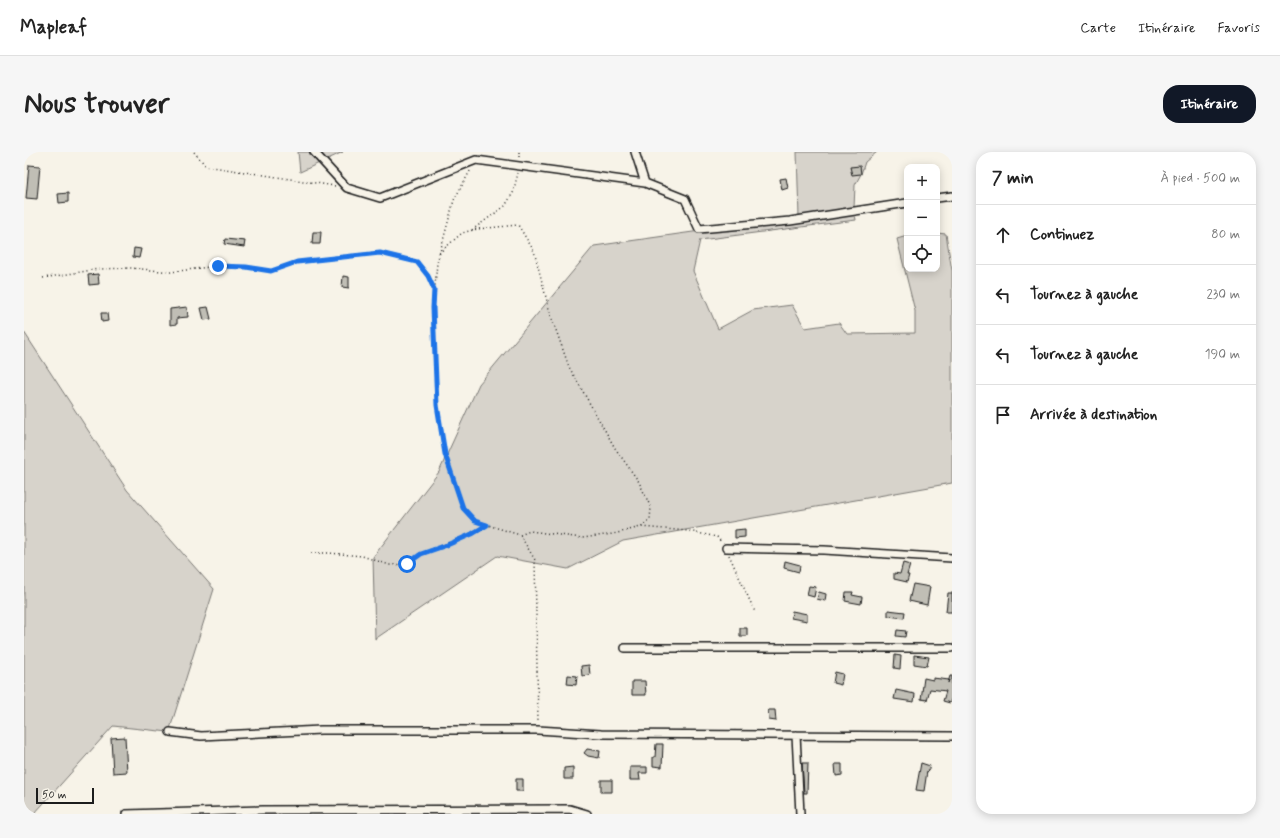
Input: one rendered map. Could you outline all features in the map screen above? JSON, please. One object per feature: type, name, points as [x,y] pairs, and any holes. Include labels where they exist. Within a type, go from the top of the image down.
[{"type":"street","points":[[314,152],[347,188],[380,198],[476,160],[645,183],[685,199],[699,229],[790,221],[904,203]]},
{"type":"street","points":[[635,152],[645,183]]},
{"type":"street","points":[[940,198],[952,196]]},
{"type":"street","points":[[726,548],[824,550],[952,558]]},
{"type":"street","points":[[625,648],[952,648]]},
{"type":"street","points":[[170,732],[201,736],[321,730],[538,730],[601,734],[952,736]]},
{"type":"street","points":[[796,735],[800,814]]},
{"type":"street","points":[[126,814],[271,810],[570,808],[587,814]]},
{"type":"path","points":[[194,152],[206,166],[347,188]]},
{"type":"path","points":[[471,231],[505,206],[513,193],[519,166],[519,152]]},
{"type":"path","points":[[476,160],[454,200],[437,263],[433,308],[437,405],[445,454],[463,508],[475,521],[520,535],[530,531],[582,538],[614,534],[642,527],[680,530],[717,536],[726,548],[755,612]]},
{"type":"path","points":[[439,254],[462,233],[477,229],[518,225],[534,250],[552,319],[569,367],[615,448],[639,482],[651,508],[650,519],[642,527]]},
{"type":"path","points":[[43,278],[100,269],[131,268],[171,272],[218,266],[246,267],[271,271],[297,262],[380,253],[417,262],[428,276],[434,289]]},
{"type":"path","points":[[311,553],[362,556],[390,565],[407,564],[421,554],[460,539],[487,525]]},
{"type":"path","points":[[520,535],[535,560],[538,730]]},
{"type":"shaded area","points":[[298,152],[343,152],[300,172]]},
{"type":"shaded area","points":[[797,152],[877,152],[865,162],[855,185],[854,208],[856,220],[700,240],[693,271],[718,329],[753,310],[792,305],[805,328],[839,323],[847,334],[915,333],[915,311],[905,272],[940,272],[940,233],[946,234],[952,271],[952,483],[623,541],[568,569],[497,556],[375,639],[373,557],[439,472],[479,384],[594,246],[799,217]]},
{"type":"shaded area","points":[[904,237],[904,267],[897,239]]},
{"type":"shaded area","points":[[24,332],[127,490],[214,589],[169,732],[113,726],[34,814],[24,814]]},
{"type":"building","points":[[29,165],[40,166],[37,199],[26,198]]},
{"type":"building","points":[[860,166],[861,174],[852,175],[850,167]]},
{"type":"building","points":[[786,178],[788,188],[782,190],[780,179]]},
{"type":"building","points":[[68,193],[68,202],[59,203],[58,194]]},
{"type":"building","points":[[313,232],[321,232],[320,244],[312,244]]},
{"type":"building","points":[[225,239],[245,241],[244,247],[224,244]]},
{"type":"building","points":[[134,248],[141,249],[139,258],[133,257]]},
{"type":"building","points":[[98,274],[99,284],[89,285],[88,275]]},
{"type":"building","points":[[343,276],[349,277],[349,288],[342,287]]},
{"type":"building","points":[[187,307],[188,317],[177,318],[177,324],[170,325],[170,309]]},
{"type":"building","points":[[208,307],[211,319],[204,320],[201,308]]},
{"type":"building","points":[[101,313],[107,313],[108,321],[102,322]]},
{"type":"building","points":[[745,529],[745,537],[735,538],[735,530]]},
{"type":"building","points":[[785,561],[800,565],[799,572],[784,568]]},
{"type":"building","points":[[903,563],[910,565],[907,575],[909,575],[907,582],[894,579],[894,573],[900,574]]},
{"type":"building","points":[[913,584],[930,587],[927,605],[909,601]]},
{"type":"building","points":[[809,586],[816,587],[814,597],[807,595]]},
{"type":"building","points":[[819,592],[826,594],[825,601],[817,599]]},
{"type":"building","points":[[846,592],[853,592],[852,595],[862,597],[861,604],[845,601]]},
{"type":"building","points":[[948,593],[952,593],[952,612],[946,612]]},
{"type":"building","points":[[888,610],[905,612],[904,618],[888,616]]},
{"type":"building","points":[[792,611],[807,614],[807,621],[791,618]]},
{"type":"building","points":[[740,628],[747,628],[747,636],[740,636]]},
{"type":"building","points":[[897,630],[906,631],[905,637],[896,636]]},
{"type":"building","points":[[895,655],[901,656],[900,669],[894,668]]},
{"type":"building","points":[[914,655],[929,657],[927,666],[914,664]]},
{"type":"building","points":[[589,665],[590,675],[582,676],[581,666]]},
{"type":"building","points":[[835,672],[843,674],[841,685],[833,683]]},
{"type":"building","points":[[568,675],[577,676],[576,685],[567,684]]},
{"type":"building","points":[[950,676],[952,676],[952,697],[950,703],[943,701],[946,691],[930,689],[927,700],[921,699],[924,678],[933,680],[933,678],[949,680]]},
{"type":"building","points":[[632,681],[645,681],[646,695],[632,695]]},
{"type":"building","points":[[896,690],[915,694],[914,702],[894,699]]},
{"type":"building","points":[[768,710],[775,710],[776,721],[769,720]]},
{"type":"building","points":[[125,737],[127,772],[113,773],[111,738]]},
{"type":"building","points":[[656,744],[663,744],[662,767],[653,766],[653,757],[655,757]]},
{"type":"building","points":[[587,749],[600,751],[599,758],[588,756],[584,753]]},
{"type":"building","points":[[802,763],[808,763],[807,793],[804,793]]},
{"type":"building","points":[[921,763],[930,766],[928,772],[927,771],[924,791],[916,790]]},
{"type":"building","points":[[835,764],[842,764],[842,775],[836,776]]},
{"type":"building","points":[[573,767],[573,779],[564,779],[564,768]]},
{"type":"building","points":[[630,767],[647,767],[647,773],[639,773],[640,780],[630,780]]},
{"type":"building","points":[[516,779],[523,779],[523,791],[516,791]]},
{"type":"building","points":[[601,780],[612,780],[612,792],[601,792]]},
{"type":"route","points":[[218,266],[246,267],[271,271],[297,262],[380,253],[417,262],[428,276],[434,289],[433,308],[437,405],[445,454],[463,508],[475,521],[487,525],[472,534],[447,545],[421,554],[407,564]]}]
